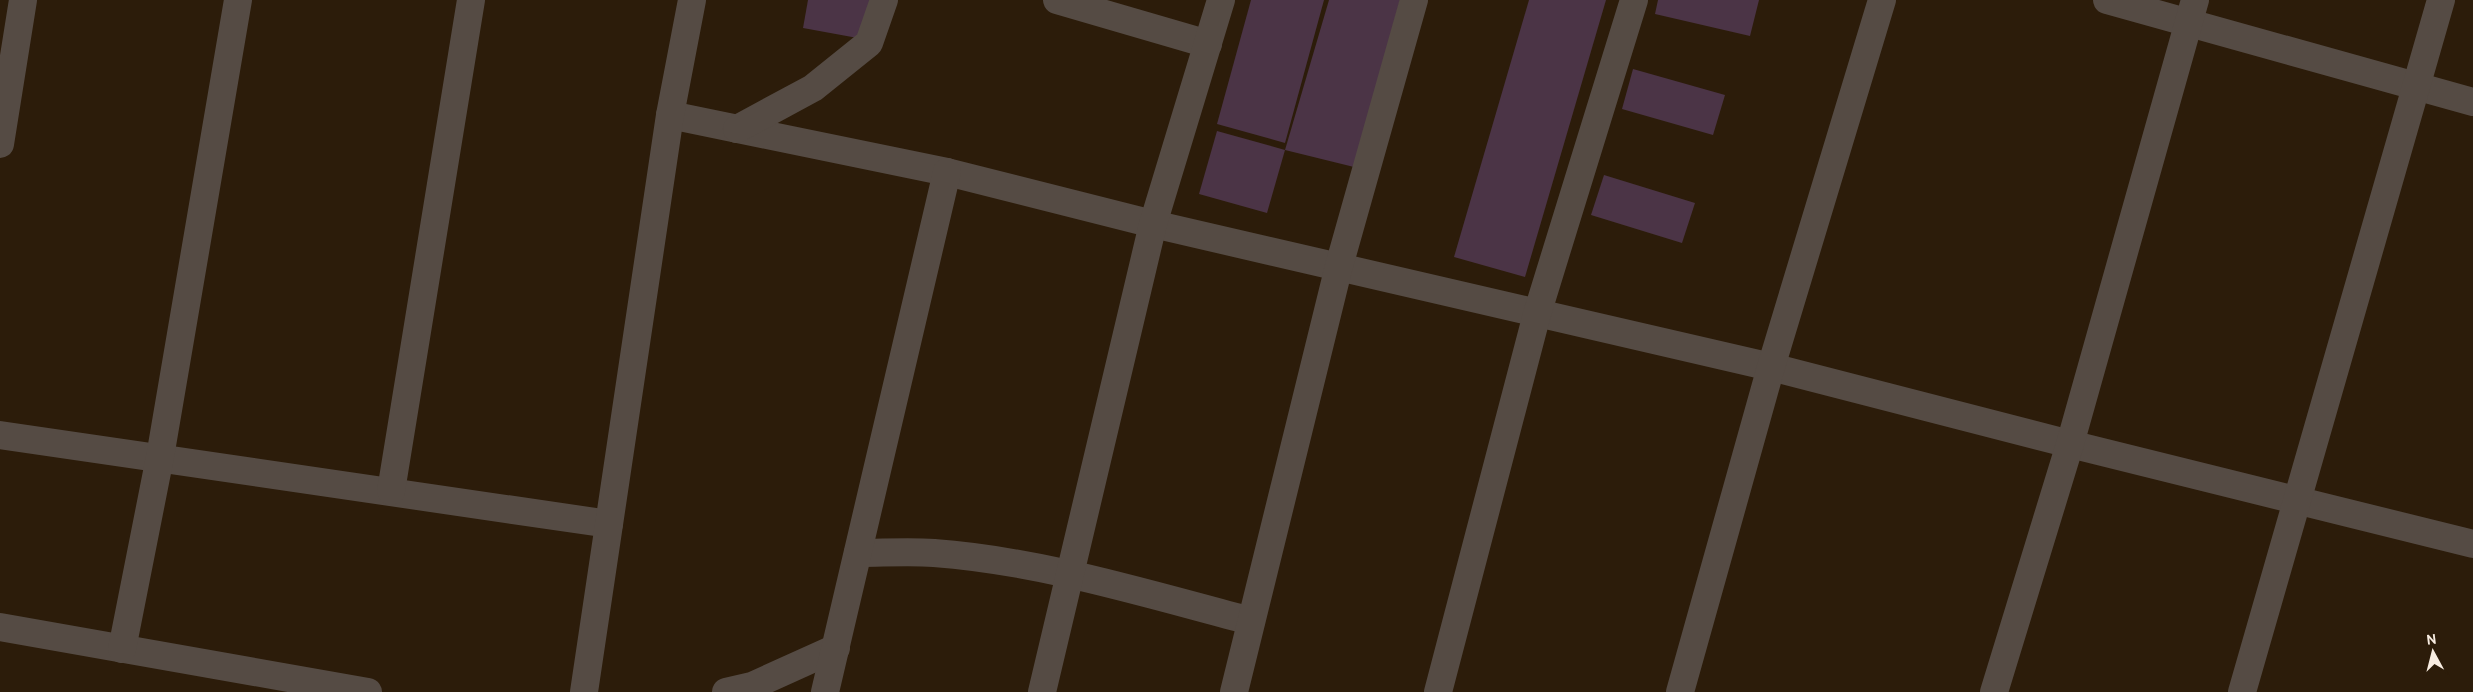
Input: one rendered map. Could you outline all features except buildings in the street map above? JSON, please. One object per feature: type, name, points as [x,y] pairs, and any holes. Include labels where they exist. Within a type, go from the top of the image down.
[{"type":"street","points":[[0,144],[23,0]]},
{"type":"street","points":[[122,649],[160,457],[238,0]]},
{"type":"street","points":[[391,491],[471,0]]},
{"type":"street","points":[[584,692],[670,115],[692,0]]},
{"type":"street","points":[[737,129],[814,88],[869,43],[884,0]]},
{"type":"street","points":[[1057,0],[1208,44]]},
{"type":"street","points":[[1042,692],[1153,224],[1221,0]]},
{"type":"street","points":[[1234,692],[1339,266],[1414,0]]},
{"type":"street","points":[[1438,692],[1537,314],[1634,0]]},
{"type":"street","points":[[1680,692],[1770,367],[1882,0]]},
{"type":"street","points":[[2106,0],[2192,11],[2416,86],[2473,102]]},
{"type":"street","points":[[2242,692],[2441,0]]},
{"type":"street","points":[[1994,692],[2070,444],[2192,11]]},
{"type":"street","points":[[670,115],[947,172],[1153,224],[1770,367],[2473,544]]},
{"type":"street","points":[[825,692],[947,172]]},
{"type":"street","points":[[0,434],[609,524]]},
{"type":"street","points":[[858,553],[933,553],[1070,574],[1251,621]]},
{"type":"street","points":[[0,628],[368,692]]},
{"type":"street","points":[[726,692],[752,686],[836,648]]}]
